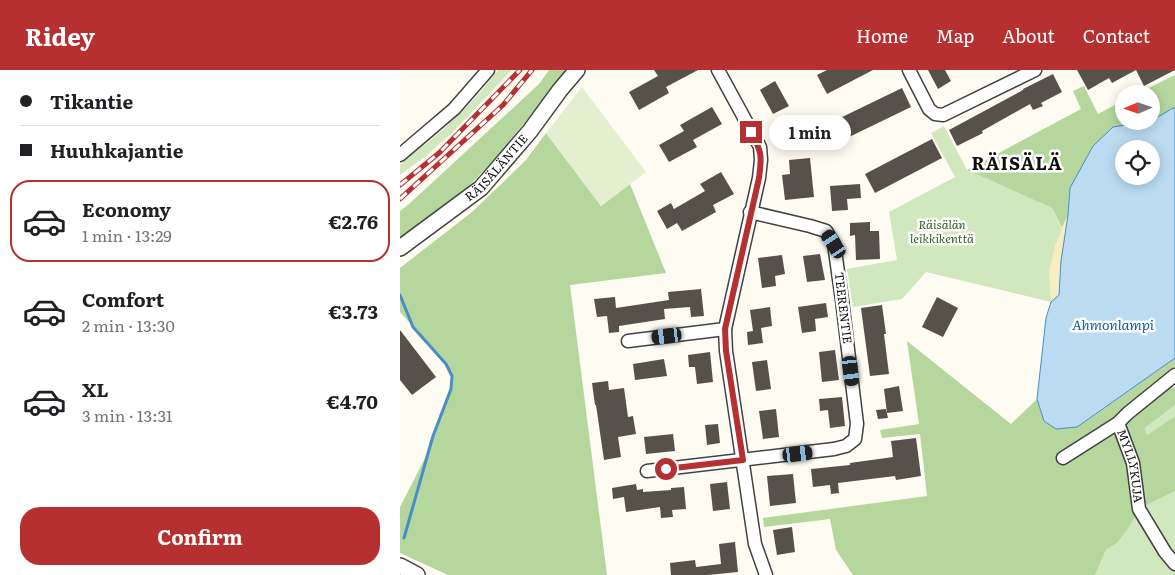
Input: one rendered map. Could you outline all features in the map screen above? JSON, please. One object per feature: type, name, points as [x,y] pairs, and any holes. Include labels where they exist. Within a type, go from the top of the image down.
[{"type":"street","points":[[400,155],[454,109],[488,70]]},
{"type":"street","name":"RÄISÄLÄNTIE","points":[[400,248],[481,188],[530,132],[577,70]]},
{"type":"street","points":[[718,70],[760,147],[759,178],[725,329],[726,351],[755,544],[766,575]]},
{"type":"street","points":[[909,70],[929,109],[935,114],[943,115],[1035,70]]},
{"type":"street","name":"TEERENTIE","points":[[647,471],[834,449],[846,446],[855,439],[857,424],[834,244],[826,231],[750,212]]},
{"type":"street","points":[[628,341],[725,329]]},
{"type":"street","name":"MYLLYKUJA","points":[[1175,375],[1118,422],[1133,463],[1139,509],[1165,552],[1175,564]]},
{"type":"street","points":[[1063,458],[1118,422]]},
{"type":"street","points":[[400,566],[417,575]]},
{"type":"green space","points":[[498,70],[512,70],[453,132],[426,156],[400,175],[400,165],[446,127],[477,96]]},
{"type":"green space","points":[[549,70],[567,70],[496,158],[465,190],[400,238],[400,211],[539,84]]},
{"type":"green space","points":[[1175,75],[1175,108],[1160,116],[1160,85],[1154,85]]},
{"type":"green space","points":[[1084,86],[1098,114],[1115,105],[1115,127],[1070,188],[1068,215],[1062,228],[1052,208],[967,170],[1081,109],[1073,91]]},
{"type":"green space","points":[[582,87],[646,172],[601,206],[546,133]]},
{"type":"green space","name":"Räisälän leikkikenttä","points":[[944,126],[967,170],[1052,208],[1065,236],[1059,295],[1051,302],[926,272],[902,299],[853,307],[847,269],[897,260],[889,212],[955,177],[931,133]]},
{"type":"green space","points":[[546,133],[601,206],[630,184],[666,273],[570,285],[607,575],[448,575],[400,553],[400,507],[424,460],[451,389],[452,377],[446,364],[400,312],[400,268],[472,212],[526,160]]},
{"type":"green space","points":[[907,341],[1011,424],[1037,399],[1044,421],[1077,427],[1175,358],[1175,375],[1159,388],[1175,387],[1175,405],[1145,428],[1147,435],[1175,416],[1175,491],[1139,509],[1117,543],[1106,550],[1095,575],[853,575],[836,550],[830,519],[764,527],[763,518],[927,496],[920,434],[882,438],[880,430],[919,424]]},
{"type":"green space","points":[[1175,405],[1175,416],[1147,435],[1145,428]]},
{"type":"green space","points":[[1175,491],[1175,575],[1095,575],[1106,550],[1117,543],[1139,509]]},
{"type":"sand","points":[[1068,215],[1061,261],[1059,295],[1051,302],[1049,273],[1055,245]]},
{"type":"water","name":"Ahmonlampi","points":[[1175,108],[1175,358],[1077,427],[1056,429],[1044,421],[1037,399],[1046,318],[1051,302],[1059,295],[1070,188],[1093,146],[1115,127],[1115,130],[1160,130],[1160,116]]},
{"type":"building","points":[[654,70],[698,70],[666,87],[669,93],[639,110],[629,92],[658,76]]},
{"type":"building","points":[[827,70],[873,70],[827,94],[817,75]]},
{"type":"building","points":[[928,70],[945,70],[951,81],[938,89]]},
{"type":"building","points":[[1077,70],[1136,70],[1112,83],[1109,78],[1088,90]]},
{"type":"building","points":[[1136,70],[1175,70],[1146,85],[1144,85]]},
{"type":"building","points":[[1053,74],[1062,92],[1041,103],[1043,106],[1033,110],[1030,104],[982,131],[983,133],[957,146],[949,130]]},
{"type":"building","points":[[775,81],[789,106],[773,114],[760,90]]},
{"type":"building","points":[[902,88],[911,107],[847,138],[838,119]]},
{"type":"building","points":[[712,107],[722,124],[693,140],[697,147],[669,162],[659,145],[684,131],[680,125]]},
{"type":"building","points":[[804,118],[810,132],[786,142],[780,129]]},
{"type":"building","points":[[932,139],[942,158],[875,193],[865,174]]},
{"type":"building","points":[[810,158],[814,197],[785,200],[782,175],[790,174],[789,160]]},
{"type":"building","points":[[721,172],[734,194],[713,205],[716,212],[682,231],[677,223],[667,229],[657,211],[671,203],[674,209],[705,191],[700,184]]},
{"type":"building","points":[[860,184],[861,198],[847,199],[848,210],[832,211],[830,186]]},
{"type":"building","points":[[870,222],[870,231],[879,231],[880,259],[856,260],[855,235],[850,236],[850,223]]},
{"type":"building","points":[[820,254],[825,280],[807,282],[803,256]]},
{"type":"building","points":[[782,255],[785,274],[775,276],[776,286],[762,288],[758,258]]},
{"type":"building","points":[[701,289],[704,316],[691,317],[690,307],[664,309],[665,319],[619,326],[619,332],[609,333],[607,316],[597,317],[594,299],[615,297],[616,308],[669,300],[668,292]]},
{"type":"building","points":[[937,297],[958,308],[943,337],[922,327]]},
{"type":"building","points":[[826,303],[828,317],[815,319],[816,331],[802,333],[798,307]]},
{"type":"building","points":[[882,305],[889,374],[870,376],[861,308]]},
{"type":"building","points":[[770,307],[772,326],[761,328],[763,343],[748,345],[747,332],[753,331],[750,310]]},
{"type":"building","points":[[400,330],[436,377],[412,395],[400,380]]},
{"type":"building","points":[[835,350],[839,380],[822,382],[819,352]]},
{"type":"building","points":[[710,352],[713,382],[697,384],[695,367],[689,367],[688,355]]},
{"type":"building","points":[[664,359],[667,376],[635,380],[633,364]]},
{"type":"building","points":[[767,360],[771,389],[756,391],[752,362]]},
{"type":"building","points":[[608,381],[609,390],[624,388],[628,417],[633,416],[636,434],[618,437],[621,457],[604,460],[592,383]]},
{"type":"building","points":[[899,386],[903,411],[887,413],[884,389]]},
{"type":"building","points":[[842,397],[845,426],[830,428],[828,410],[820,411],[819,399]]},
{"type":"building","points":[[776,409],[779,437],[763,439],[759,411]]},
{"type":"building","points":[[886,409],[888,418],[878,419],[876,410]]},
{"type":"building","points":[[718,424],[720,443],[707,445],[705,425]]},
{"type":"building","points":[[673,434],[675,451],[646,454],[644,437]]},
{"type":"building","points":[[916,438],[921,476],[896,480],[895,476],[838,483],[839,493],[831,494],[830,485],[813,487],[811,469],[850,465],[850,463],[893,457],[891,441]]},
{"type":"building","points":[[793,474],[796,503],[770,506],[767,476]]},
{"type":"building","points":[[727,482],[730,509],[713,511],[710,484]]},
{"type":"building","points":[[636,484],[637,490],[643,489],[643,492],[684,487],[686,509],[672,510],[673,517],[661,518],[660,507],[626,512],[624,497],[613,499],[612,488]]},
{"type":"building","points":[[792,527],[795,552],[777,555],[773,530]]},
{"type":"building","points":[[735,542],[738,572],[708,575],[671,575],[670,563],[695,560],[696,567],[721,564],[719,544]]},
{"type":"waterway","points":[[400,295],[413,327],[446,364],[452,376],[451,389],[433,436],[404,538]]},
{"type":"railway","points":[[400,185],[439,153],[520,70]]},
{"type":"railway","points":[[400,199],[503,105],[532,70]]},
{"type":"district","name":"RÄISÄLÄ","points":[[1017,164]]},
{"type":"route","points":[[666,469],[743,460],[726,351],[725,329],[759,178],[760,147],[751,132]]}]
